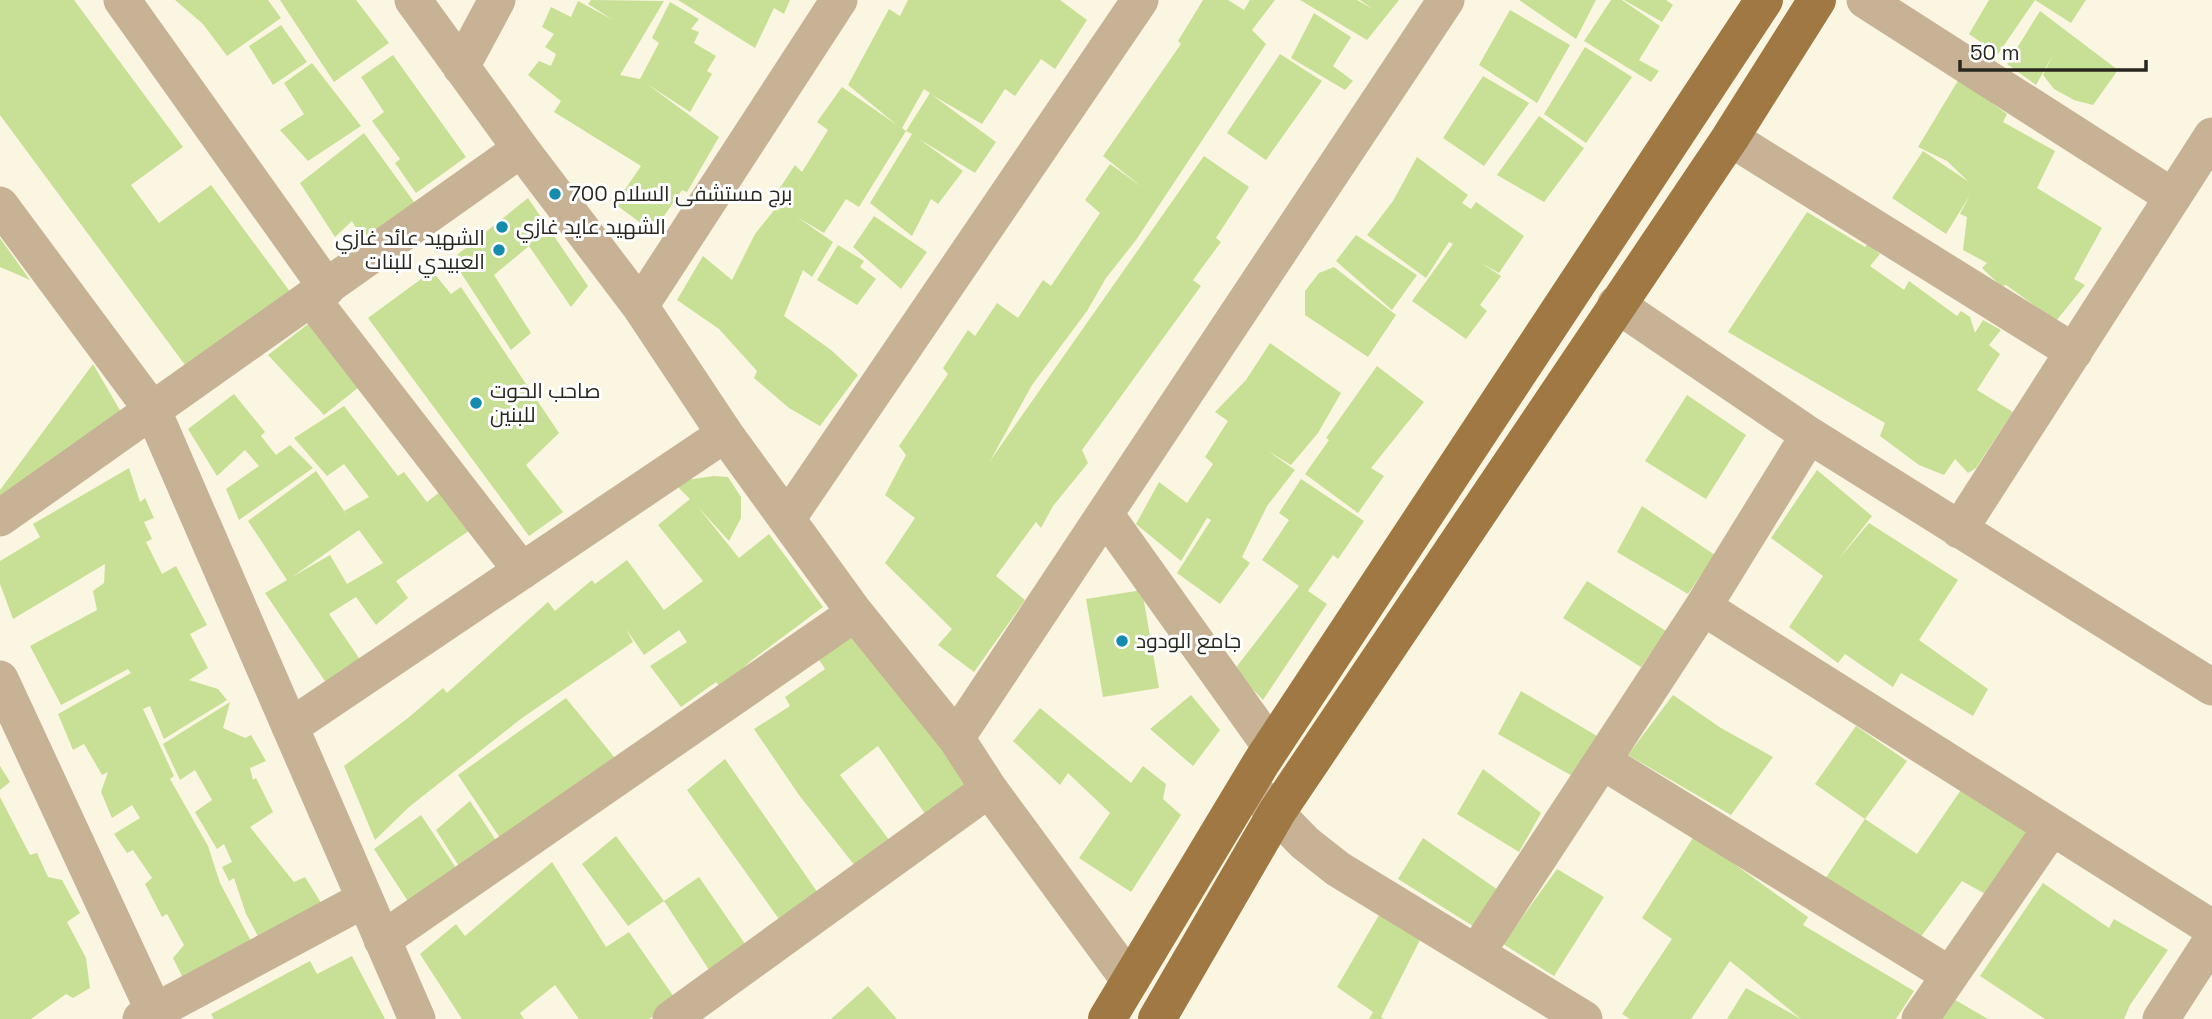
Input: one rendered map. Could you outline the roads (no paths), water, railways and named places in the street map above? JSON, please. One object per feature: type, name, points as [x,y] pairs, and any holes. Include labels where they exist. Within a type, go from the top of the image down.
[{"type":"main road","points":[[1107,1019],[1271,747],[1765,0]]},
{"type":"main road","points":[[1157,1019],[1277,812],[1730,138],[1816,0]]},
{"type":"street","points":[[122,0],[319,293],[522,571]]},
{"type":"street","points":[[413,0],[640,306],[725,434],[855,613],[956,738],[989,789],[1130,981]]},
{"type":"street","points":[[461,67],[497,0]]},
{"type":"street","points":[[640,306],[839,0]]},
{"type":"street","points":[[787,519],[1140,0]]},
{"type":"street","points":[[956,738],[1446,0]]},
{"type":"street","points":[[1865,0],[2174,197]]},
{"type":"street","points":[[1959,530],[2212,136]]},
{"type":"street","points":[[1730,138],[2074,352]]},
{"type":"street","points":[[0,518],[521,149]]},
{"type":"street","points":[[0,205],[153,411],[416,1019]]},
{"type":"street","points":[[1616,304],[1809,435],[2212,687]]},
{"type":"street","points":[[290,727],[725,434]]},
{"type":"street","points":[[1477,952],[1703,607],[1809,435]]},
{"type":"street","points":[[1105,514],[1271,747]]},
{"type":"street","points":[[1703,607],[2212,928]]},
{"type":"street","points":[[382,940],[855,613]]},
{"type":"street","points":[[0,679],[148,1015],[365,899]]},
{"type":"street","points":[[1602,761],[1950,975]]},
{"type":"street","points":[[1248,785],[1306,843],[1338,869],[1584,1019]]},
{"type":"street","points":[[671,1019],[989,789]]},
{"type":"street","points":[[1920,1019],[2052,827]]},
{"type":"street","points":[[2161,1019],[2212,940]]},
{"type":"place","name":"برج مستشفى السلام 700","points":[[555,194]]},
{"type":"place","name":"الشهيد عايد غازي","points":[[502,227]]},
{"type":"place","name":"الشهيد عائد غازي العبيدي للبنات","points":[[499,250]]},
{"type":"place","name":"صاحب الحوت للبنين","points":[[476,403]]},
{"type":"place","name":"جامع الودود","points":[[1122,641]]}]
